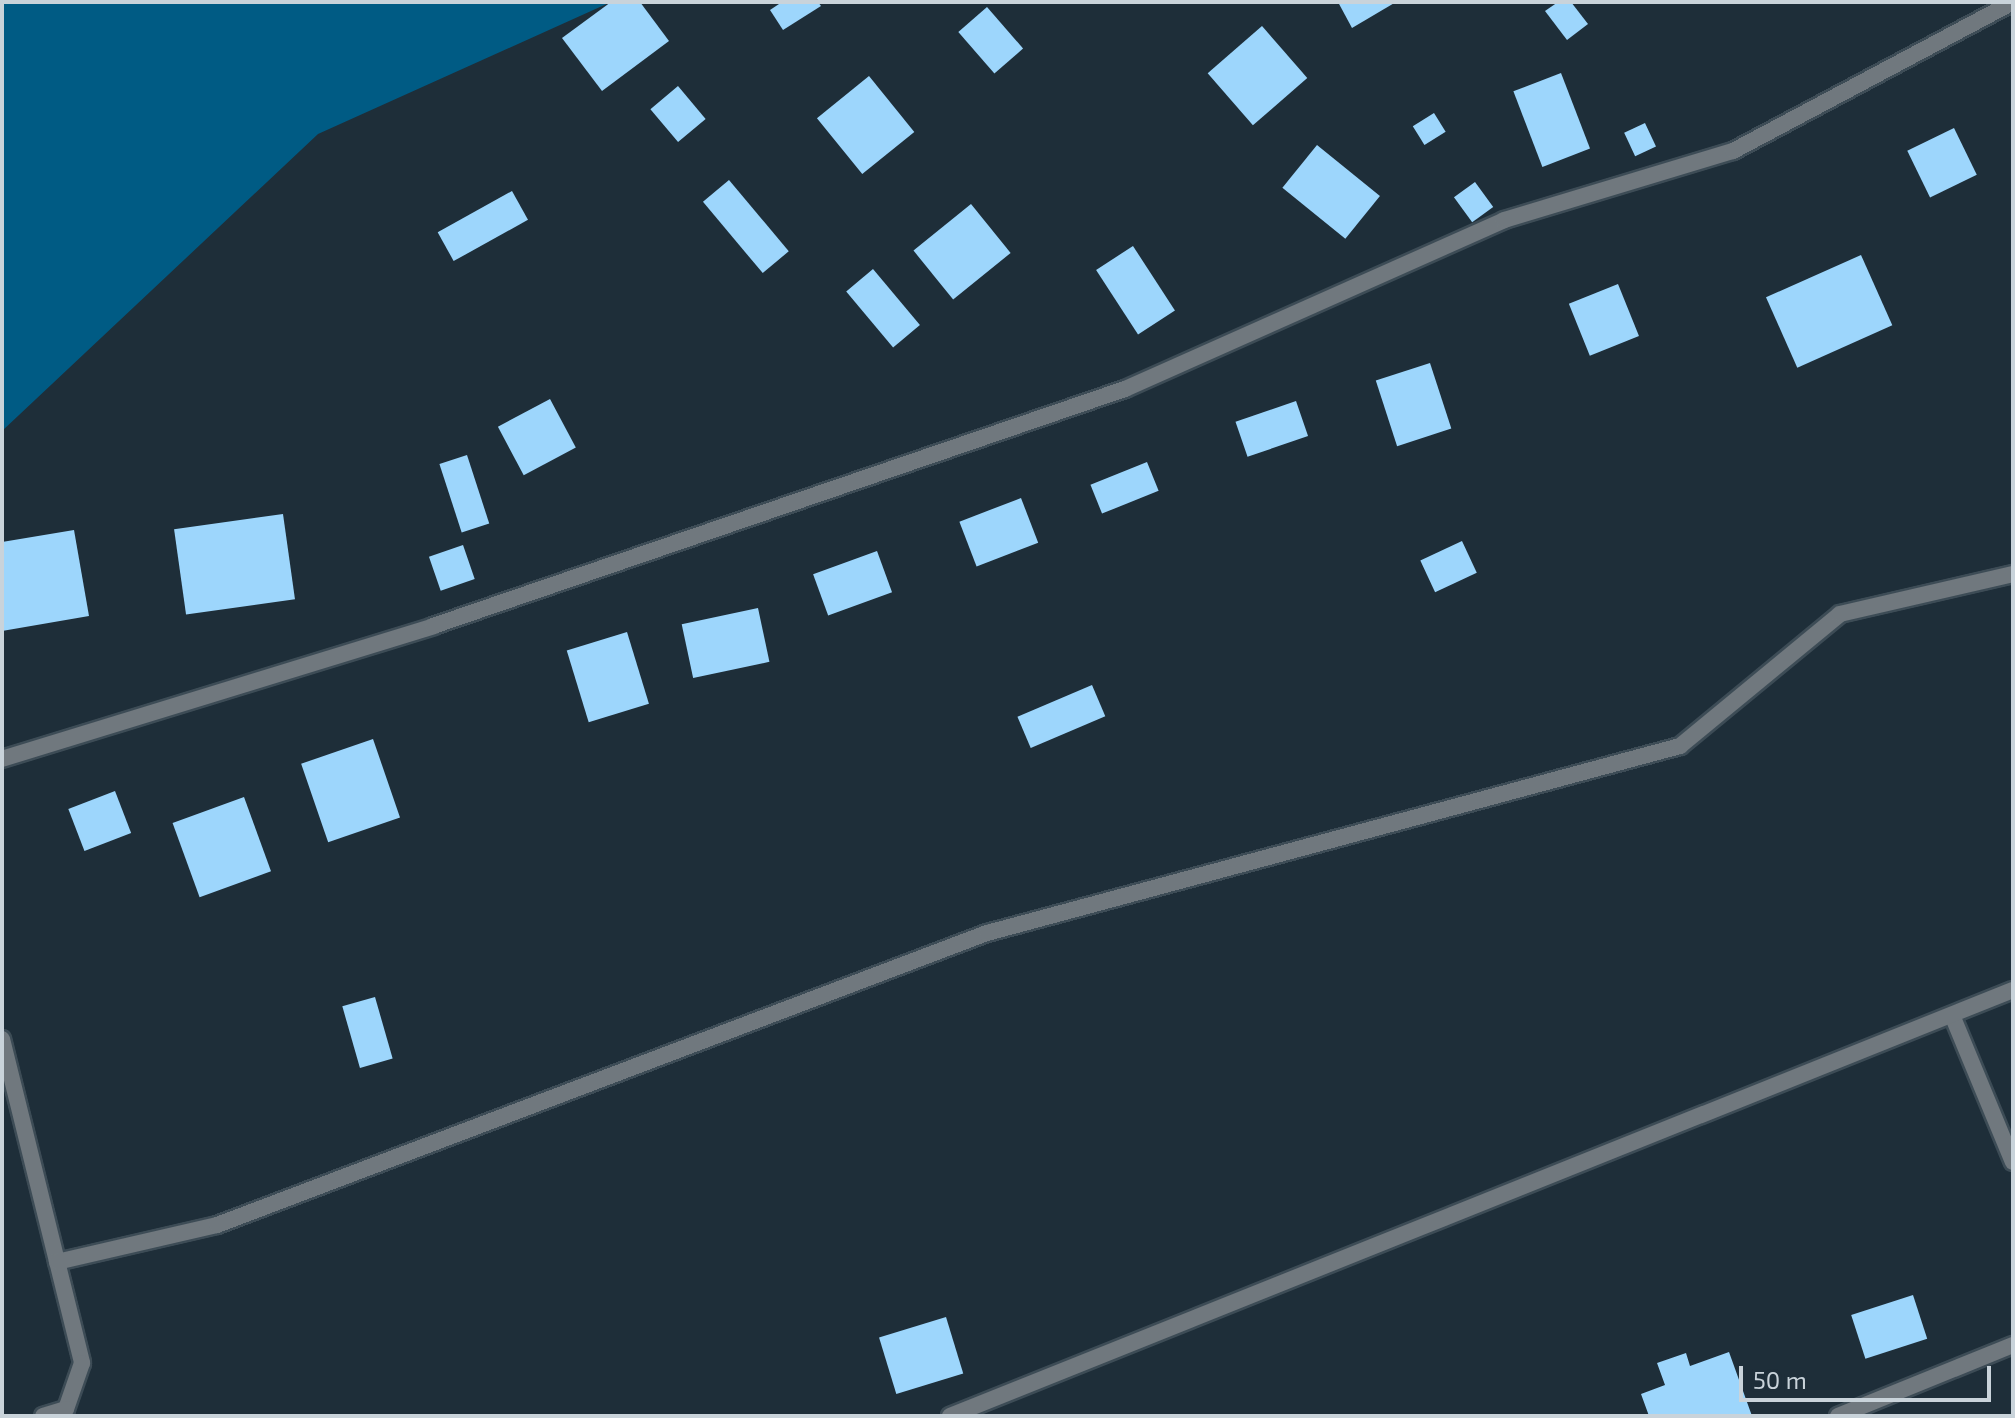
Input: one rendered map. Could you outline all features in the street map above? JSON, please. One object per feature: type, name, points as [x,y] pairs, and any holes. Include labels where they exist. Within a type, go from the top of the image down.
[{"type":"street","points":[[2,759],[433,626],[1125,389],[1504,220],[1733,151],[2008,3]]},
{"type":"street","points":[[57,1262],[217,1225],[987,933],[1680,746],[1840,614],[2013,574]]},
{"type":"street","points":[[950,1416],[2013,990]]},
{"type":"street","points":[[1952,1015],[2013,1162]]},
{"type":"street","points":[[2,1039],[82,1363],[66,1409],[43,1416]]},
{"type":"street","points":[[1838,1416],[2013,1345]]},
{"type":"shaded area","points":[[2,2],[611,2],[318,134],[2,431]]},
{"type":"building","points":[[611,2],[640,2],[669,41],[602,91],[562,38]]},
{"type":"building","points":[[782,2],[818,2],[821,6],[783,30],[770,10]]},
{"type":"building","points":[[1338,2],[1396,2],[1352,28]]},
{"type":"building","points":[[1558,2],[1571,2],[1588,24],[1567,40],[1545,11]]},
{"type":"building","points":[[987,7],[1023,49],[994,73],[958,32]]},
{"type":"building","points":[[1262,26],[1307,78],[1253,125],[1208,73]]},
{"type":"building","points":[[1561,73],[1590,149],[1542,167],[1513,91]]},
{"type":"building","points":[[869,76],[914,132],[862,174],[817,118]]},
{"type":"building","points":[[678,86],[706,119],[678,142],[650,109]]},
{"type":"building","points":[[1434,113],[1446,132],[1424,145],[1413,126]]},
{"type":"building","points":[[1645,123],[1656,147],[1635,156],[1624,133]]},
{"type":"building","points":[[1954,128],[1977,175],[1930,198],[1907,151]]},
{"type":"building","points":[[1317,145],[1380,196],[1345,239],[1282,188]]},
{"type":"building","points":[[729,180],[789,251],[763,273],[703,202]]},
{"type":"building","points":[[1475,182],[1493,207],[1472,222],[1454,197]]},
{"type":"building","points":[[512,191],[528,220],[454,261],[438,232]]},
{"type":"building","points":[[971,204],[1011,253],[953,300],[913,251]]},
{"type":"building","points":[[1133,246],[1175,311],[1138,335],[1096,270]]},
{"type":"building","points":[[1861,255],[1892,325],[1797,368],[1766,297]]},
{"type":"building","points":[[873,269],[920,325],[893,347],[846,291]]},
{"type":"building","points":[[1618,284],[1639,336],[1590,356],[1569,304]]},
{"type":"building","points":[[1430,363],[1451,429],[1397,446],[1376,381]]},
{"type":"building","points":[[550,399],[576,448],[524,475],[498,427]]},
{"type":"building","points":[[1296,401],[1308,436],[1248,457],[1235,422]]},
{"type":"building","points":[[467,455],[489,523],[462,532],[439,464]]},
{"type":"building","points":[[1147,462],[1159,491],[1102,514],[1090,485]]},
{"type":"building","points":[[1021,498],[1038,543],[977,566],[959,522]]},
{"type":"building","points":[[283,514],[295,599],[186,614],[174,529]]},
{"type":"building","points":[[74,530],[89,616],[2,631],[2,542]]},
{"type":"building","points":[[1462,541],[1477,573],[1435,592],[1420,560]]},
{"type":"building","points":[[463,545],[475,579],[441,591],[429,557]]},
{"type":"building","points":[[877,551],[892,592],[828,616],[813,574]]},
{"type":"building","points":[[758,608],[769,662],[693,678],[682,624]]},
{"type":"building","points":[[627,632],[649,704],[589,722],[567,650]]},
{"type":"building","points":[[1092,685],[1105,716],[1031,748],[1017,717]]},
{"type":"building","points":[[373,739],[400,817],[328,842],[301,764]]},
{"type":"building","points":[[115,791],[131,833],[84,851],[68,809]]},
{"type":"building","points":[[244,797],[271,871],[200,897],[173,823]]},
{"type":"building","points":[[375,997],[393,1059],[360,1068],[342,1006]]},
{"type":"building","points":[[1913,1295],[1927,1339],[1865,1359],[1851,1315]]},
{"type":"building","points":[[946,1317],[963,1373],[896,1394],[879,1337]]},
{"type":"building","points":[[1729,1352],[1752,1416],[1649,1416],[1641,1394],[1665,1385],[1657,1363],[1686,1353],[1690,1366]]}]
